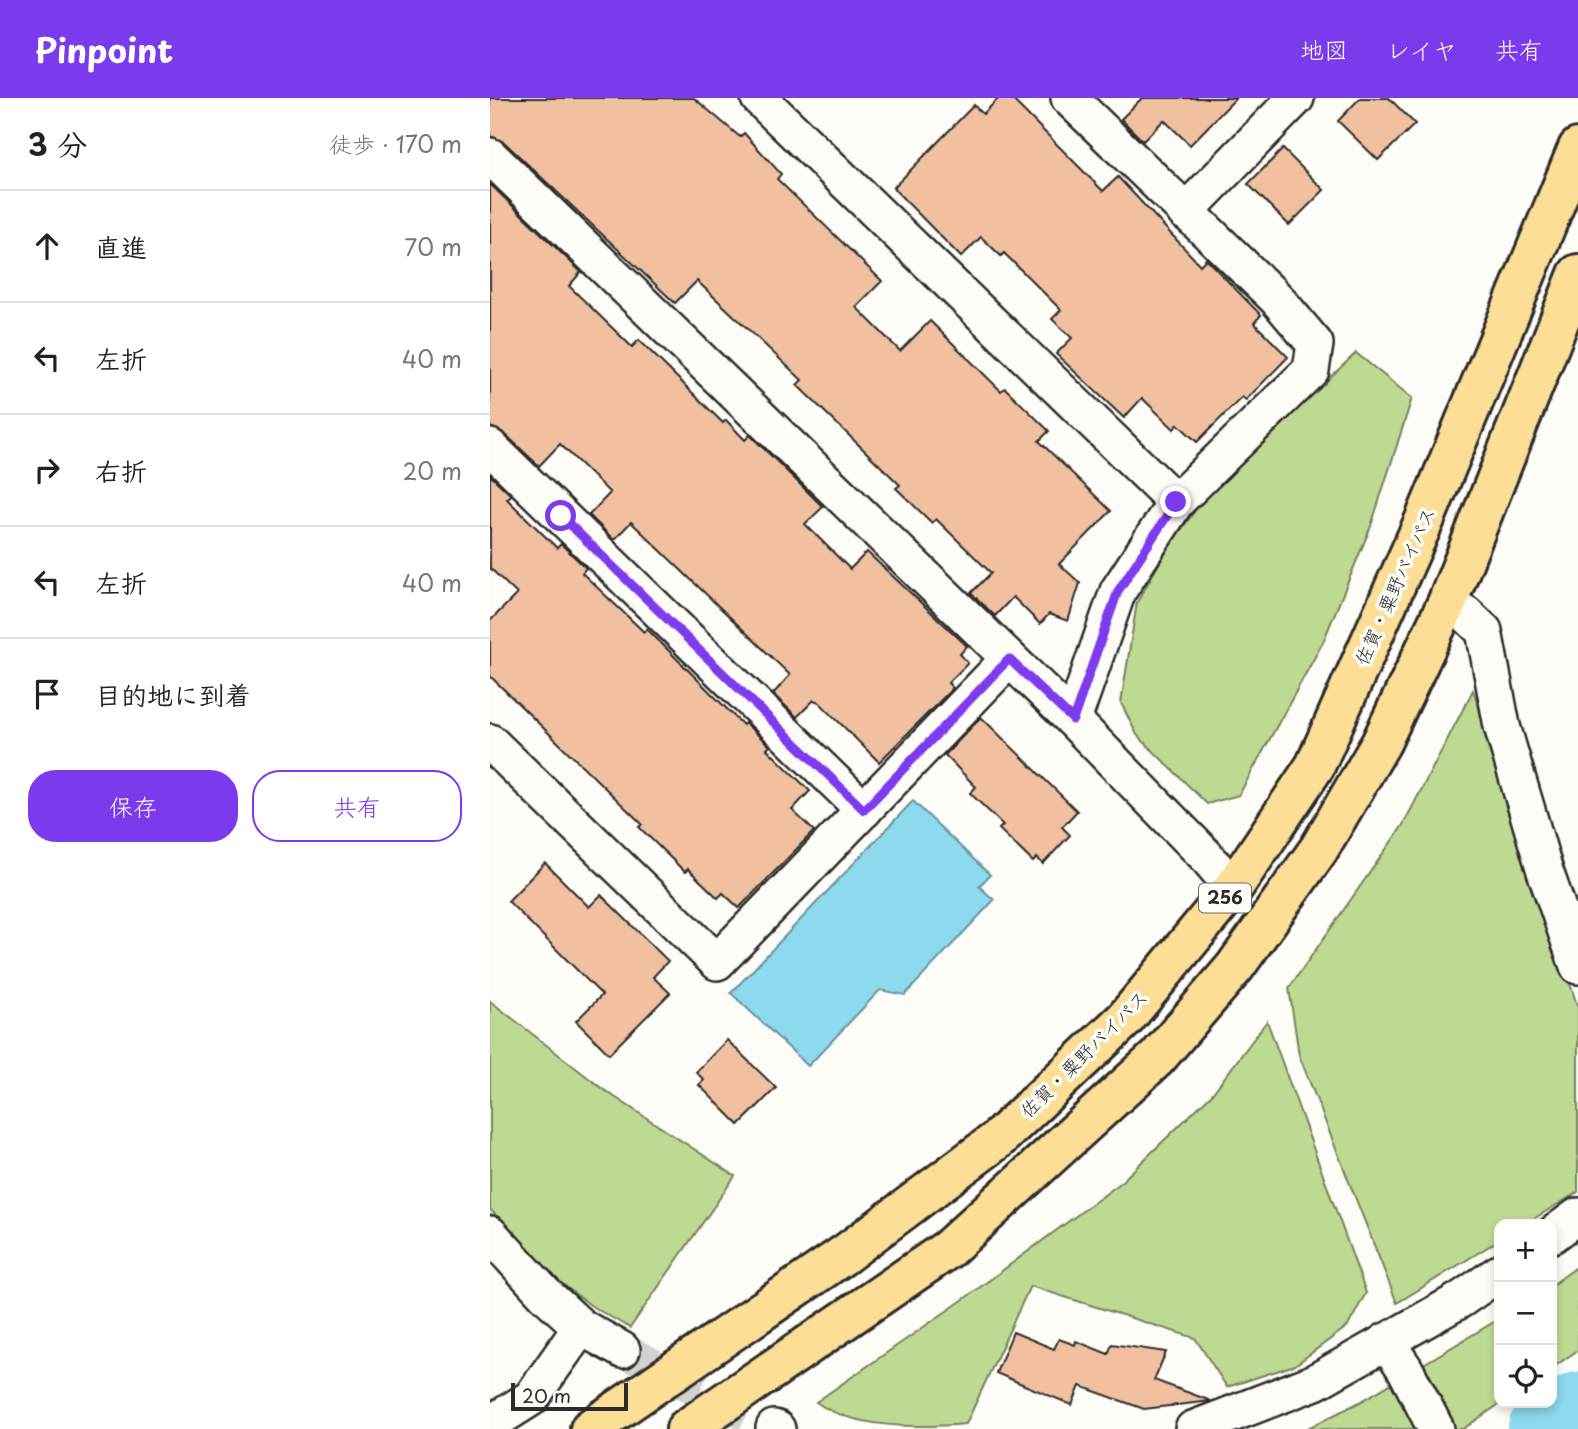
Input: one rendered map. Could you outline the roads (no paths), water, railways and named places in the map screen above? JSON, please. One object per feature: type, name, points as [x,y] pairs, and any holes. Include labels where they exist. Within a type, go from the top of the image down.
[{"type":"highway","name":"佐賀・粟野バイパス","points":[[590,1429],[834,1262],[997,1140],[1125,1019],[1233,888],[1315,766],[1425,519],[1578,148]]},
{"type":"highway","name":"256","points":[[686,1429],[948,1250],[1157,1058],[1235,967],[1319,849],[1381,743],[1447,603],[1578,274]]},
{"type":"street","points":[[759,98],[1176,502]]},
{"type":"street","points":[[1069,98],[1276,299],[1315,344],[1311,370],[1176,502],[1118,591],[1073,720]]},
{"type":"street","points":[[1185,212],[1296,98]]},
{"type":"street","points":[[490,156],[1073,720],[1206,856],[1233,888]]},
{"type":"street","points":[[490,447],[864,810]]},
{"type":"street","points":[[1447,603],[1466,614],[1484,631],[1502,726],[1545,871],[1578,966]]},
{"type":"street","points":[[490,742],[717,962],[1009,659]]},
{"type":"street","points":[[1557,1231],[1578,1216]]},
{"type":"street","points":[[490,1234],[545,1294],[581,1327],[622,1350]]},
{"type":"street","points":[[1193,1429],[1315,1382],[1396,1355],[1460,1300],[1494,1276]]},
{"type":"street","points":[[490,1424],[531,1398],[581,1327]]},
{"type":"street","points":[[1396,1355],[1436,1429]]},
{"type":"water","points":[[913,801],[990,875],[979,886],[994,900],[905,995],[880,990],[808,1066],[731,993]]},
{"type":"waterway","points":[[1543,1429],[1578,1407]]},
{"type":"tunnel","points":[[622,1350],[774,1428]]}]
